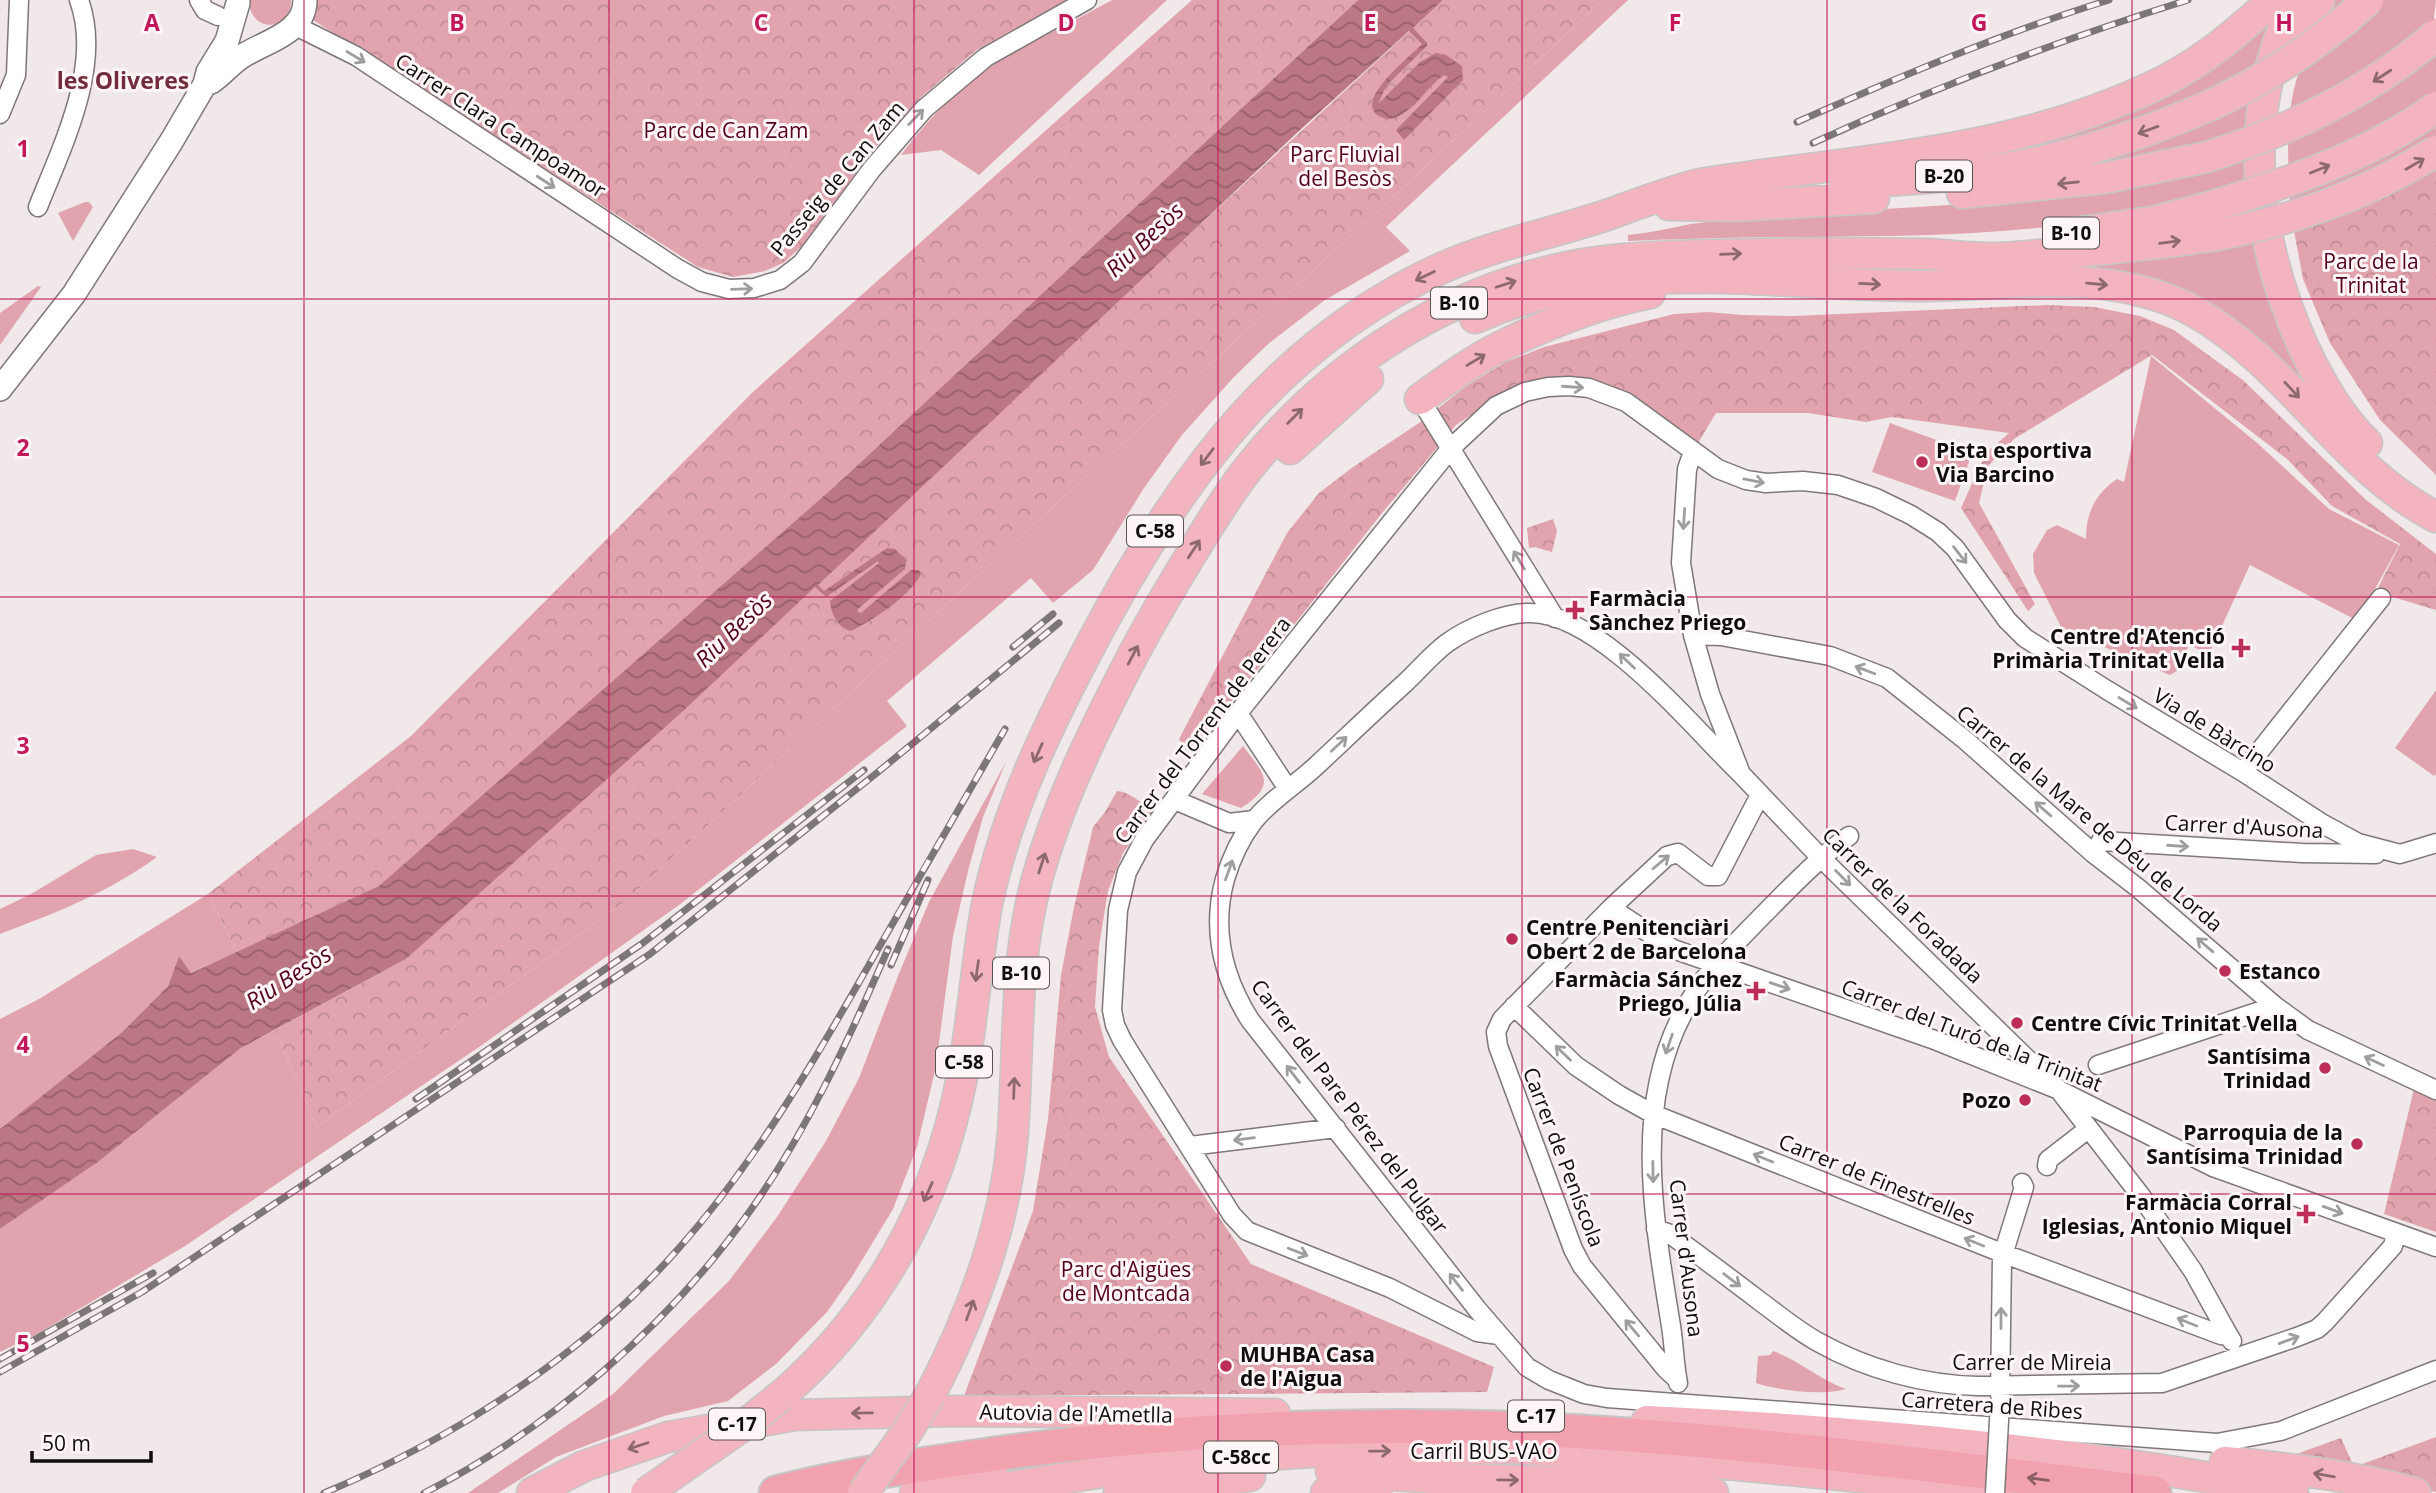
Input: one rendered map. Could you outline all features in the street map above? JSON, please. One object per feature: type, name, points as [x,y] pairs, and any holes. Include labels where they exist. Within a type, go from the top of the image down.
[{"type":"highway","points":[[2143,92],[2259,0]]},
{"type":"highway","points":[[1605,215],[1700,184],[1914,155],[2046,128],[2143,92],[2186,69],[2231,38],[2273,0]]},
{"type":"highway","points":[[2296,0],[2273,58],[2261,121],[2259,179],[2269,247],[2292,320],[2312,364],[2351,425],[2436,508]]},
{"type":"highway","points":[[2319,0],[2303,28],[2284,84],[2276,147],[2278,207],[2295,282],[2315,339],[2347,395],[2398,472]]},
{"type":"highway","name":"B-20","points":[[1669,205],[1733,190],[1933,177],[2015,166],[2110,143],[2211,105],[2257,82],[2304,53],[2368,0]]},
{"type":"highway","points":[[1669,205],[1738,206],[1991,191],[2105,178],[2207,157],[2271,135],[2323,111],[2396,67],[2436,35]]},
{"type":"highway","points":[[2211,221],[2390,136],[2436,107]]},
{"type":"highway","points":[[2211,221],[2263,226],[2312,211],[2392,177],[2436,151]]},
{"type":"highway","name":"C-58","points":[[646,1493],[747,1423],[819,1360],[854,1320],[899,1253],[929,1191],[955,1109],[987,908],[1010,822],[1045,737],[1142,552],[1184,488],[1224,436],[1259,397],[1316,345],[1371,306],[1419,279],[1485,251],[1605,215],[1669,205]]},
{"type":"highway","name":"B-10","points":[[863,1493],[931,1393],[964,1326],[984,1271],[1004,1195],[1013,1132],[1024,940],[1037,880],[1063,800],[1095,728],[1167,591],[1247,468],[1311,400],[1374,350],[1422,321],[1500,286],[1583,264],[1643,257],[1770,252],[1931,254],[1993,258],[2115,248],[2211,221]]},
{"type":"highway","points":[[1221,507],[1279,461],[1317,423],[1372,376],[1428,341],[1487,313],[1556,291],[1614,281],[1691,276],[1916,286],[2085,282],[2132,289],[2170,301],[2193,311],[2241,342],[2382,481],[2420,509],[2436,517]]},
{"type":"highway","points":[[1420,399],[1501,346],[1603,304],[1675,290],[1815,281]]},
{"type":"highway","name":"Autovia de l'Ametlla","points":[[532,1493],[584,1466],[668,1437],[796,1415],[954,1411],[1465,1413],[1634,1420],[1897,1439],[2028,1453]]},
{"type":"highway","points":[[1506,1429],[1634,1420]]},
{"type":"highway","points":[[812,1493],[917,1479],[1121,1439],[1379,1427],[1506,1429],[1668,1438],[2154,1493]]},
{"type":"highway","name":"Carril BUS-VAO","points":[[972,1493],[1122,1469],[1229,1458],[1311,1452],[1502,1448],[1717,1462],[1996,1493]]},
{"type":"highway","points":[[2028,1453],[2190,1475],[2293,1493]]},
{"type":"highway","points":[[2028,1453],[2129,1453],[2247,1464],[2327,1475],[2415,1493]]},
{"type":"highway","points":[[1119,1493],[1212,1480],[1302,1472],[1359,1471],[1450,1479],[1566,1482],[1713,1493]]},
{"type":"highway","points":[[776,1493],[850,1476],[917,1479]]},
{"type":"highway","points":[[1326,1493],[1450,1479]]},
{"type":"street","points":[[0,114],[16,75],[19,0]]},
{"type":"street","points":[[38,207],[77,105],[86,54],[85,16],[79,0]]},
{"type":"street","points":[[199,0],[205,10],[218,16]]},
{"type":"street","points":[[205,84],[214,81],[242,56],[296,26],[302,17],[305,0]]},
{"type":"street","name":"Passeig de Can Zam","points":[[678,269],[702,282],[729,289],[754,289],[780,280],[802,263],[872,169],[923,109],[986,57],[1087,0]]},
{"type":"street","points":[[238,1],[239,10],[249,27],[257,33],[275,37]]},
{"type":"street","points":[[0,389],[55,320],[96,262],[171,142],[227,41],[238,1]]},
{"type":"street","name":"Carrer Clara Campoamor","points":[[296,26],[356,56],[678,269]]},
{"type":"street","name":"Via de Bàrcino","points":[[1451,448],[1496,406],[1510,398],[1548,387],[1589,388],[1626,402],[1718,469],[1746,480],[1838,485],[1876,498],[1938,532],[1955,548],[2007,620],[2025,638],[2334,831],[2358,842],[2400,854]]},
{"type":"street","points":[[1420,399],[1555,618]]},
{"type":"street","name":"Carrer del Torrent de Perera","points":[[1451,448],[1238,713],[1139,848],[1121,889],[1112,1010],[1122,1040],[1232,1215],[1247,1231],[1391,1289],[1477,1332],[1499,1335]]},
{"type":"street","name":"Carrer de la Foradada","points":[[1693,452],[1687,469],[1681,563],[1693,635],[1710,694],[1741,774],[1820,857],[2059,1090],[2141,1196],[2193,1271],[2230,1336]]},
{"type":"street","points":[[2243,772],[2381,598]]},
{"type":"street","name":"Carrer del Pare Pérez del Pulgar","points":[[1537,1374],[1527,1367],[1477,1309],[1251,1020],[1229,982],[1222,958],[1219,916],[1225,879],[1242,838],[1254,820],[1313,769],[1446,644],[1475,626],[1509,616],[1531,612],[1555,618],[1592,634],[1619,653],[1741,774]]},
{"type":"street","name":"Carrer de la Mare de Déu de Lorda","points":[[1693,635],[1721,636],[1830,656],[1887,678],[1964,739],[2094,854],[2138,888],[2275,1006],[2308,1030],[2436,1090]]},
{"type":"street","points":[[1676,709],[1694,712],[1699,710],[1705,706],[1710,694]]},
{"type":"street","points":[[1238,713],[1288,789]]},
{"type":"street","points":[[1508,1012],[1611,908],[1667,856],[1674,853],[1684,856],[1708,876],[1718,876],[1760,795]]},
{"type":"street","points":[[1175,800],[1229,823],[1254,820]]},
{"type":"street","name":"Carrer d'Ausona","points":[[1677,1379],[1656,1229],[1653,1114],[1662,1068],[1675,1029],[1692,996],[1715,964],[1820,857],[1849,836]]},
{"type":"street","name":"Carrer d'Ausona","points":[[2094,854],[2101,841],[2302,853],[2400,854]]},
{"type":"street","points":[[2400,854],[2436,843]]},
{"type":"street","name":"Carrer del Turó de la Trinitat","points":[[1611,908],[1668,946],[1931,1039],[2059,1090],[2213,1167],[2436,1247]]},
{"type":"street","points":[[2099,1063],[2275,1006]]},
{"type":"street","name":"Carrer de Finestrelles","points":[[1508,1012],[1576,1066],[1653,1114],[2002,1253],[2221,1335],[2230,1336]]},
{"type":"street","name":"Carrer de Peníscola","points":[[1508,1012],[1496,1032],[1498,1046],[1573,1249],[1590,1278],[1677,1379],[1683,1404]]},
{"type":"street","points":[[1190,1146],[1336,1128]]},
{"type":"street","points":[[2046,1163],[2088,1129]]},
{"type":"street","points":[[1996,1493],[2002,1253],[2023,1185]]},
{"type":"street","name":"Carrer de Mireia","points":[[1656,1229],[1670,1234],[1830,1349],[1892,1372],[2000,1394],[2162,1383],[2317,1329],[2393,1246],[2396,1233]]},
{"type":"street","points":[[1465,1325],[1477,1309]]},
{"type":"street","points":[[2230,1336],[2238,1357]]},
{"type":"street","name":"Carretera de Ribes","points":[[1537,1374],[1595,1397],[2217,1443],[2281,1432],[2436,1370]]},
{"type":"green space","points":[[249,0],[291,0],[284,19],[270,25],[256,19]]},
{"type":"green space","name":"Parc de Can Zam","points":[[311,0],[1069,0],[978,49],[921,97],[874,149],[801,247],[783,263],[765,271],[733,277],[698,267],[313,20]]},
{"type":"green space","points":[[1112,0],[1167,0],[979,175],[941,150],[901,155],[938,111],[980,74],[1029,44]]},
{"type":"green space","name":"Parc Fluvial del Besòs","points":[[1192,0],[1358,0],[835,486],[379,887],[237,952],[208,894],[411,736],[754,391]]},
{"type":"green space","name":"Parc Fluvial del Besòs","points":[[1443,0],[1603,0],[1378,211],[929,620],[627,900],[317,1127],[275,1030],[406,959]]},
{"type":"green space","points":[[1603,0],[1628,0],[1386,227],[1410,251],[1325,300],[1268,344],[1233,378],[1182,435],[1144,488],[1093,570],[1053,603],[1031,578],[887,701],[907,726],[679,905],[482,1045],[185,1246],[39,1333],[0,1352],[0,1229],[98,1162],[241,1048],[275,1030],[317,1127],[627,900],[929,620],[1378,211]]},
{"type":"green space","points":[[2333,0],[2436,0],[2436,166],[2290,205],[2288,137],[2291,102],[2307,52]]},
{"type":"green space","points":[[2276,8],[2255,78],[2249,114],[2246,187],[2249,223],[2256,259],[2271,309],[2317,400],[2264,349],[2207,309],[2163,286],[2163,280],[2108,273],[2033,270],[2154,258],[2215,248],[2210,195],[2110,218],[2008,231],[1907,236],[1628,241],[1628,235],[1703,222],[2052,196],[2208,169],[2208,141],[2127,160],[2044,172],[2127,148],[2215,114],[2206,95],[2135,122],[2024,152],[1949,164],[1911,167],[1910,164],[2036,137],[2128,105],[2188,72]]},
{"type":"green space","name":"Parc de la Trinitat","points":[[2436,166],[2436,475],[2380,420],[2330,343],[2303,279],[2294,231]]},
{"type":"green space","points":[[89,202],[93,207],[73,241],[58,213]]},
{"type":"green space","points":[[38,286],[41,287],[0,345],[0,313]]},
{"type":"green space","points":[[2047,305],[2094,307],[2140,316],[2174,330],[2244,381],[2365,499],[2436,554],[2436,610],[2376,592],[2400,544],[2332,506],[2287,459],[2152,355],[2014,439],[1988,466],[1979,503],[2035,604],[2028,611],[1961,508],[1986,453],[2009,433],[1892,417],[1866,422],[1808,413],[1716,413],[1698,443],[1668,421],[1626,397],[1563,379],[1516,385],[1456,425],[1188,754],[1179,739],[1287,533],[1319,493],[1419,423],[1469,384],[1506,362],[1544,347],[1674,314],[1709,312],[1793,316]]},
{"type":"green space","points":[[2151,356],[2256,442],[2329,509],[2399,545],[2374,591],[2354,619],[2250,565],[2209,654],[2189,645],[2177,671],[2170,675],[2062,629],[2034,573],[2033,554],[2047,530],[2057,525],[2086,539],[2093,505],[2103,491],[2117,479],[2124,482]]},
{"type":"green space","name":"Pista esportiva Via Barcino","points":[[1890,423],[1972,453],[1955,501],[1872,472]]},
{"type":"green space","points":[[1553,519],[1557,531],[1552,552],[1529,548],[1527,528]]},
{"type":"green space","points":[[2436,690],[2436,774],[2434,776],[2395,748]]},
{"type":"green space","points":[[1243,746],[1264,778],[1260,792],[1241,808],[1202,794]]},
{"type":"green space","points":[[1006,762],[983,817],[953,936],[936,1066],[917,1147],[893,1209],[827,1312],[776,1364],[728,1401],[664,1416],[556,1457],[498,1493],[468,1493],[613,1394],[729,1281],[777,1217],[826,1141],[859,1078],[929,902]]},
{"type":"green space","name":"Parc d'Aigües de Montcada","points":[[1117,791],[1131,796],[1154,811],[1123,853],[1108,891],[1099,946],[1095,1007],[1109,1057],[1251,1264],[1494,1367],[1487,1392],[964,1396],[1033,1211],[1048,1119],[1061,975],[1074,907],[1093,827]]},
{"type":"green space","points":[[133,849],[157,857],[101,891],[62,910],[0,934],[0,909],[31,894],[96,855]]},
{"type":"green space","points":[[208,894],[237,952],[190,973],[179,956],[168,986],[121,1033],[0,1129],[0,1019],[39,999]]},
{"type":"green space","points":[[2414,1089],[2436,1101],[2436,1232],[2384,1214]]},
{"type":"green space","points":[[1773,1351],[1846,1389],[1801,1392],[1756,1383],[1758,1356],[1770,1355]]},
{"type":"green space","points":[[2436,1437],[2436,1492],[2280,1460],[2341,1438],[2354,1467]]},
{"type":"water","name":"Riu Besòs","points":[[1358,0],[1443,0],[1413,28],[1427,46],[1387,85],[1378,104],[1420,62],[1436,53],[1446,55],[1462,66],[1463,80],[1404,140],[1396,130],[1448,77],[1444,75],[1397,117],[1386,119],[1374,112],[1372,103],[1384,81],[1422,44],[1409,31],[1299,131],[818,585],[824,591],[887,548],[895,549],[906,560],[905,569],[857,611],[861,613],[911,570],[919,570],[921,574],[916,582],[900,599],[851,631],[836,620],[830,601],[879,563],[878,561],[826,597],[815,587],[682,712],[406,959],[241,1048],[98,1162],[0,1229],[0,1129],[121,1033],[168,986],[179,956],[191,973],[379,886],[835,486]]},
{"type":"railway","points":[[1797,122],[1990,41],[2109,0]]},
{"type":"railway","points":[[1813,143],[1998,65],[2188,0]]},
{"type":"railway","points":[[1013,647],[1053,614]]},
{"type":"railway","points":[[0,1372],[142,1292],[650,954],[1059,623]]},
{"type":"railway","points":[[324,1493],[421,1447],[515,1390],[560,1358],[602,1323],[642,1287],[679,1248],[736,1178],[786,1104],[1005,729]]},
{"type":"railway","points":[[416,1099],[643,943],[864,770]]},
{"type":"railway","points":[[891,965],[928,880]]},
{"type":"railway","points":[[424,1493],[516,1438],[603,1371],[644,1334],[718,1253],[771,1180],[808,1117],[888,949]]},
{"type":"railway","points":[[0,1359],[153,1273]]},
{"type":"place","name":"Pista esportiva Via Barcino","points":[[1922,462]]},
{"type":"place","name":"Farmàcia Sànchez Priego","points":[[1575,610]]},
{"type":"place","name":"Centre d'Atenció Primària Trinitat Vella","points":[[2241,648]]},
{"type":"place","name":"Centre Penitenciàri Obert 2 de Barcelona","points":[[1512,939]]},
{"type":"place","name":"Estanco","points":[[2225,971]]},
{"type":"place","name":"Farmàcia Sánchez Priego, Júlia","points":[[1756,991]]},
{"type":"place","name":"Centre Cívic Trinitat Vella","points":[[2017,1023]]},
{"type":"place","name":"Santísima Trinidad","points":[[2325,1068]]},
{"type":"place","name":"Pozo","points":[[2025,1100]]},
{"type":"place","name":"Parroquia de la Santísima Trinidad","points":[[2357,1144]]},
{"type":"place","name":"Farmàcia Corral Iglesias, Antonio Miquel","points":[[2306,1214]]},
{"type":"place","name":"MUHBA Casa de l'Aigua","points":[[1226,1366]]},
{"type":"district","name":"les Oliveres","points":[[123,80]]}]
